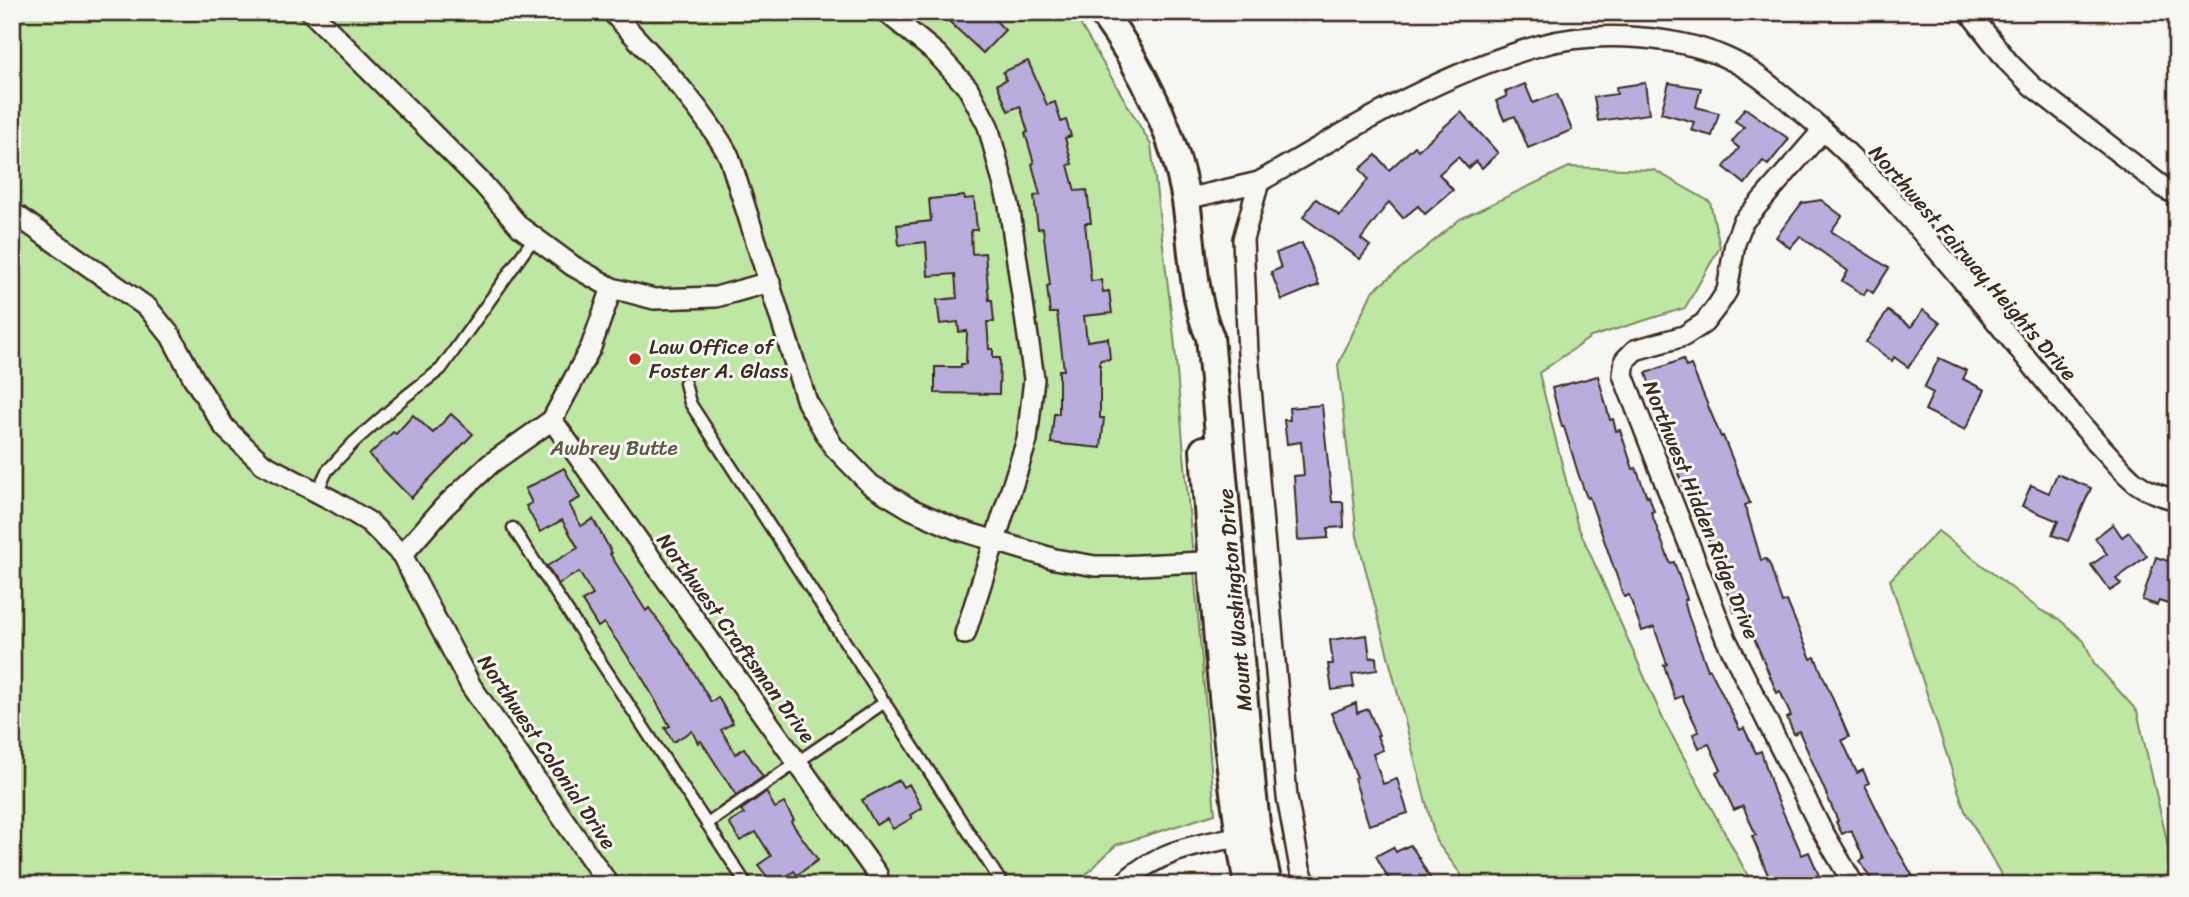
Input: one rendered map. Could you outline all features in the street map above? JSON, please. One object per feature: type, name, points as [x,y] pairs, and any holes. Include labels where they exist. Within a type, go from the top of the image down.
[{"type":"main road","name":"Mount Washington Drive","points":[[1102,12],[1119,36],[1164,124],[1185,199],[1201,316],[1210,337],[1222,561],[1248,835],[1248,885]]},
{"type":"main road","name":"Mount Washington Drive","points":[[1248,835],[1268,885]]},
{"type":"street","points":[[311,12],[483,184],[520,227],[573,266],[612,288],[654,299],[716,298],[770,282]]},
{"type":"street","points":[[612,12],[713,127],[729,156],[807,402],[834,446],[871,485],[911,509],[956,529],[1055,559],[1095,566],[1222,561]]},
{"type":"street","points":[[886,12],[937,54],[968,88],[988,126],[1009,205],[1034,379],[1027,440],[965,634]]},
{"type":"street","points":[[1969,12],[2009,63],[2032,86],[2168,190],[2177,194]]},
{"type":"street","name":"Northwest Fairway Heights Drive","points":[[1185,199],[1259,182],[1361,122],[1431,87],[1498,59],[1545,44],[1576,39],[1651,39],[1706,50],[1756,74],[1863,167],[1910,218],[2091,436],[2133,481],[2147,490],[2177,500]]},
{"type":"street","name":"Northwest Hidden Ridge Drive","points":[[1823,130],[1743,222],[1735,243],[1727,291],[1704,323],[1684,336],[1635,350],[1625,360],[1623,375],[1726,639],[1819,825],[1854,885]]},
{"type":"street","points":[[1259,182],[1243,239],[1248,354],[1287,797],[1300,868],[1306,885]]},
{"type":"street","name":"Northwest Colonial Drive","points":[[12,212],[148,308],[171,336],[225,428],[262,464],[369,522],[402,555],[471,686],[609,885]]},
{"type":"street","points":[[402,555],[444,507],[490,464],[552,420],[591,346],[612,288]]},
{"type":"street","name":"Northwest Craftsman Drive","points":[[552,420],[877,874],[880,885]]},
{"type":"street","points":[[1122,885],[1144,865],[1157,858],[1175,851],[1248,835]]},
{"type":"lane","points":[[317,492],[327,471],[354,442],[441,369],[534,238]]},
{"type":"lane","points":[[685,383],[690,403],[1003,885]]},
{"type":"lane","points":[[513,528],[747,885]]},
{"type":"lane","points":[[707,824],[884,702]]},
{"type":"green space","name":"Awbrey Butte","points":[[12,12],[1073,12],[1151,145],[1174,337],[1215,814],[1116,845],[1075,885],[12,885]]},
{"type":"green space","points":[[1569,167],[1654,170],[1710,202],[1720,247],[1685,308],[1591,337],[1539,373],[1577,524],[1662,717],[1753,885],[1469,885],[1436,841],[1357,536],[1338,365],[1372,292],[1460,219]]},
{"type":"green space","points":[[1938,531],[2040,610],[2059,619],[2084,641],[2094,663],[2137,711],[2170,854],[2177,868],[2177,885],[2007,885],[1965,811],[1890,580]]},
{"type":"building","points":[[939,12],[987,12],[1005,30],[983,53]]},
{"type":"building","points":[[1028,61],[1047,105],[1055,102],[1061,122],[1066,120],[1071,136],[1065,138],[1072,164],[1068,165],[1075,191],[1087,190],[1091,223],[1085,223],[1091,281],[1101,280],[1103,292],[1109,291],[1112,313],[1084,316],[1087,341],[1108,338],[1110,359],[1100,360],[1100,418],[1104,418],[1101,448],[1051,443],[1054,414],[1059,414],[1059,370],[1064,370],[1057,313],[1050,313],[1047,286],[1050,285],[1043,228],[1038,229],[1034,196],[1040,195],[1025,133],[1028,132],[1020,106],[1008,111],[997,84],[1006,80],[1003,72]]},
{"type":"building","points":[[1645,83],[1649,114],[1598,121],[1594,97],[1617,94],[1616,87]]},
{"type":"building","points":[[1669,83],[1701,88],[1696,107],[1719,113],[1712,136],[1691,130],[1694,122],[1661,113]]},
{"type":"building","points":[[1525,84],[1533,103],[1557,94],[1572,130],[1528,148],[1515,116],[1504,120],[1496,101],[1507,96],[1505,92]]},
{"type":"building","points":[[1745,108],[1789,139],[1768,165],[1763,161],[1745,184],[1724,167],[1739,148],[1732,142],[1744,127],[1735,121]]},
{"type":"building","points":[[1461,112],[1498,153],[1482,168],[1476,161],[1468,168],[1458,157],[1439,174],[1453,190],[1425,214],[1418,206],[1403,218],[1389,202],[1361,239],[1370,246],[1360,259],[1303,217],[1316,199],[1340,216],[1368,179],[1360,169],[1376,155],[1389,170],[1415,146],[1418,150]]},
{"type":"building","points":[[964,196],[965,199],[974,198],[977,230],[971,230],[972,254],[985,253],[989,300],[992,300],[994,322],[987,322],[989,349],[993,349],[993,358],[1000,358],[999,394],[935,393],[935,367],[961,367],[961,364],[966,364],[967,331],[959,332],[958,322],[940,324],[937,300],[957,298],[955,274],[928,276],[926,242],[899,245],[897,225],[931,221],[929,199]]},
{"type":"building","points":[[1821,200],[1842,216],[1831,231],[1889,268],[1873,293],[1867,289],[1864,295],[1842,281],[1848,271],[1800,236],[1790,248],[1776,237],[1802,203]]},
{"type":"building","points":[[1302,243],[1319,285],[1282,300],[1271,272],[1281,268],[1276,253]]},
{"type":"building","points":[[1923,310],[1940,323],[1908,367],[1894,357],[1892,361],[1866,342],[1888,311],[1911,327]]},
{"type":"building","points":[[1939,358],[1967,371],[1963,379],[1985,390],[1965,430],[1925,410],[1933,393],[1924,388]]},
{"type":"building","points":[[1683,359],[1686,367],[1691,365],[1750,503],[1745,505],[1761,560],[1766,559],[1770,565],[1782,603],[1787,601],[1811,659],[1815,657],[1849,737],[1842,740],[1857,773],[1863,770],[1869,783],[1865,785],[1890,837],[1918,885],[1874,885],[1860,861],[1864,859],[1851,830],[1842,834],[1836,822],[1838,821],[1799,731],[1794,734],[1787,718],[1791,716],[1780,691],[1777,693],[1742,609],[1734,612],[1719,568],[1717,569],[1703,521],[1700,522],[1685,486],[1683,487],[1646,373]]},
{"type":"building","points":[[1598,376],[1610,420],[1613,419],[1616,431],[1620,430],[1633,469],[1636,468],[1647,497],[1649,496],[1654,511],[1651,512],[1670,563],[1674,562],[1687,599],[1684,600],[1688,615],[1708,670],[1710,669],[1740,730],[1744,728],[1756,753],[1761,751],[1774,792],[1802,855],[1809,852],[1823,885],[1772,885],[1752,836],[1756,835],[1743,806],[1734,810],[1716,772],[1721,770],[1709,744],[1699,748],[1693,734],[1699,732],[1682,696],[1675,699],[1664,665],[1667,664],[1654,627],[1642,631],[1629,595],[1624,597],[1562,427],[1552,388]]},
{"type":"building","points":[[1322,405],[1332,502],[1343,502],[1344,527],[1328,528],[1328,538],[1298,540],[1294,476],[1304,475],[1301,442],[1287,444],[1284,420],[1290,420],[1289,408]]},
{"type":"building","points":[[451,414],[473,434],[411,498],[369,455],[393,432],[396,434],[413,415],[433,433]]},
{"type":"building","points":[[564,468],[580,498],[569,504],[581,526],[593,519],[612,553],[610,554],[646,611],[649,608],[684,656],[711,702],[718,697],[733,723],[721,730],[736,754],[744,748],[763,777],[736,795],[692,731],[673,742],[665,728],[670,726],[639,672],[604,623],[598,627],[582,601],[593,595],[579,572],[558,584],[547,566],[578,548],[562,520],[540,532],[526,506],[532,503],[525,489]]},
{"type":"building","points":[[2057,474],[2091,488],[2068,541],[2052,535],[2058,521],[2022,506],[2031,485],[2049,493]]},
{"type":"building","points":[[2113,524],[2122,537],[2129,532],[2147,556],[2116,579],[2121,584],[2110,591],[2091,565],[2107,554],[2095,538]]},
{"type":"building","points":[[2156,557],[2177,564],[2177,607],[2159,601],[2157,605],[2142,600]]},
{"type":"building","points":[[1367,635],[1370,658],[1376,657],[1377,670],[1352,674],[1354,687],[1332,690],[1328,664],[1333,664],[1330,640]]},
{"type":"building","points":[[1356,703],[1357,713],[1368,709],[1379,735],[1377,736],[1383,750],[1373,754],[1383,784],[1397,779],[1408,813],[1369,825],[1354,778],[1357,777],[1331,713]]},
{"type":"building","points":[[899,780],[903,787],[909,784],[922,808],[910,815],[912,818],[893,829],[887,819],[876,825],[862,800]]},
{"type":"building","points":[[766,792],[775,808],[784,803],[794,820],[791,822],[818,860],[797,875],[794,871],[774,885],[758,865],[771,856],[756,832],[740,841],[729,823],[744,814],[741,810]]},
{"type":"building","points":[[1410,845],[1434,885],[1392,885],[1376,856],[1393,847],[1396,852]]},
{"type":"place","name":"Law Office of Foster A. Glass","points":[[635,359]]}]
